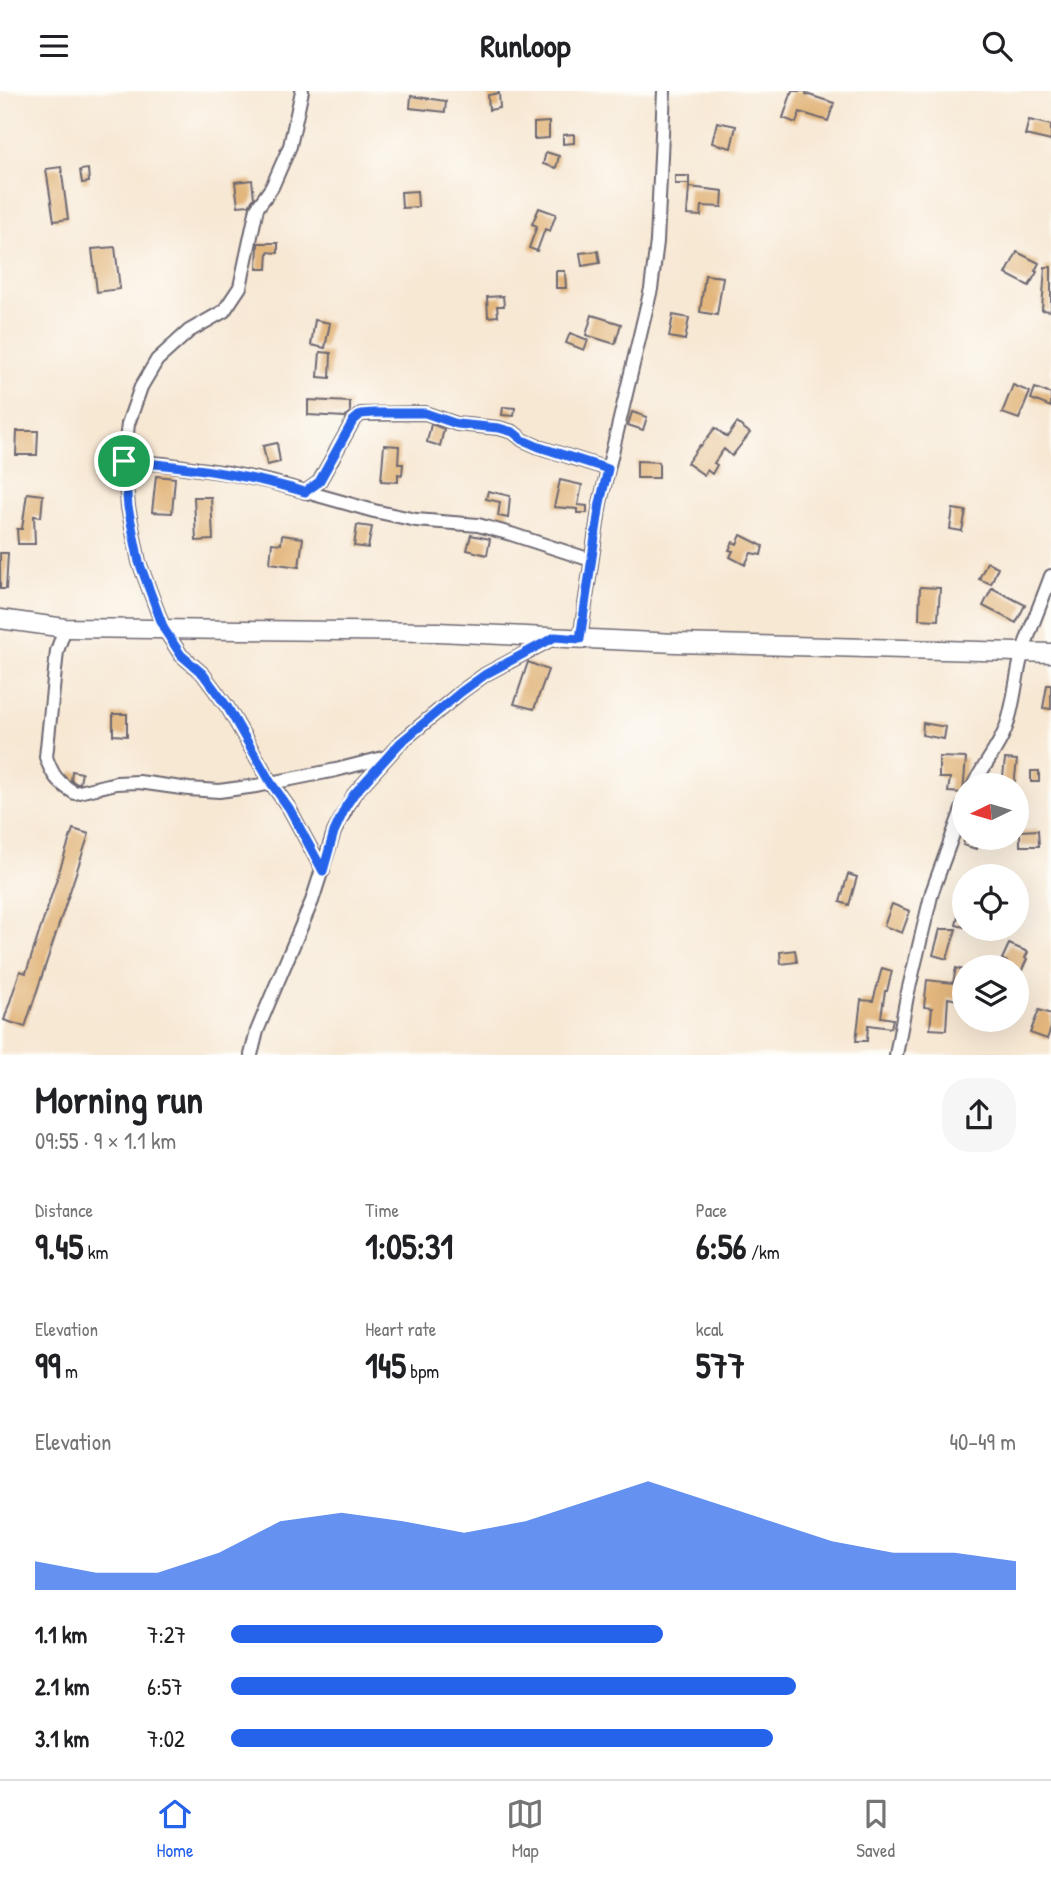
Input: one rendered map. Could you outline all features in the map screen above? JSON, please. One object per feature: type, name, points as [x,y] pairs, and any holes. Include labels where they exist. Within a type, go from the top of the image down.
[{"type":"main road","points":[[0,619],[65,628],[438,632],[676,643],[1051,653]]},
{"type":"street","points":[[302,91],[290,146],[272,187],[257,208],[240,287],[225,311],[189,331],[157,361],[141,387],[128,424],[124,461],[128,507],[139,562],[164,629],[181,655],[203,674],[228,708],[271,783],[289,808],[323,871]]},
{"type":"street","points":[[580,639],[600,503],[651,289],[657,242],[664,91]]},
{"type":"street","points":[[305,492],[319,482],[353,421],[361,414],[374,413],[425,413],[457,424],[499,428],[513,432],[539,447],[608,469]]},
{"type":"street","points":[[124,461],[228,473],[416,520],[478,525],[592,560]]},
{"type":"street","points":[[980,773],[1006,729],[1023,652],[1051,576]]},
{"type":"street","points":[[65,628],[57,651],[46,757],[52,773],[75,793],[116,783],[139,782],[219,791],[336,770],[388,757]]},
{"type":"street","points":[[251,1055],[265,1011],[323,871],[334,832],[354,794],[400,743],[469,686],[555,637]]},
{"type":"street","points":[[895,1055],[932,892],[952,837]]},
{"type":"building","points":[[792,91],[807,91],[806,94],[834,103],[828,121],[800,112],[796,123],[783,118]]},
{"type":"building","points":[[499,93],[500,108],[489,110],[488,95]]},
{"type":"building","points":[[411,96],[446,101],[445,112],[410,108]]},
{"type":"building","points":[[1029,120],[1051,125],[1051,141],[1025,135]]},
{"type":"building","points":[[549,122],[549,138],[534,139],[534,123]]},
{"type":"building","points":[[717,122],[736,126],[731,148],[712,143]]},
{"type":"building","points":[[574,134],[574,143],[563,144],[563,135]]},
{"type":"building","points":[[546,152],[559,156],[556,168],[543,164]]},
{"type":"building","points":[[61,167],[68,219],[54,221],[46,169]]},
{"type":"building","points":[[88,169],[89,182],[82,183],[80,170]]},
{"type":"building","points":[[675,176],[689,176],[689,184],[675,184]]},
{"type":"building","points":[[252,180],[254,198],[249,205],[238,206],[235,182]]},
{"type":"building","points":[[689,187],[723,191],[722,207],[702,206],[701,216],[687,215]]},
{"type":"building","points":[[417,191],[418,207],[402,208],[401,192]]},
{"type":"building","points":[[539,208],[556,214],[550,231],[545,229],[537,251],[529,248],[537,226],[532,224]]},
{"type":"building","points":[[258,243],[278,243],[278,253],[268,252],[267,269],[257,269]]},
{"type":"building","points":[[115,247],[120,289],[97,292],[92,249]]},
{"type":"building","points":[[598,251],[600,263],[582,266],[580,253]]},
{"type":"building","points":[[1017,252],[1039,263],[1029,286],[1006,274]]},
{"type":"building","points":[[1045,267],[1051,267],[1051,311],[1042,310]]},
{"type":"building","points":[[556,271],[565,271],[566,288],[556,288]]},
{"type":"building","points":[[705,275],[723,277],[717,315],[700,312]]},
{"type":"building","points":[[503,296],[504,306],[497,306],[498,316],[488,317],[487,297]]},
{"type":"building","points":[[592,315],[621,324],[615,344],[586,335]]},
{"type":"building","points":[[673,315],[689,318],[685,340],[669,337]]},
{"type":"building","points":[[315,320],[330,323],[325,348],[311,345]]},
{"type":"building","points":[[570,333],[588,340],[584,350],[566,343]]},
{"type":"building","points":[[320,352],[331,353],[330,378],[318,377]]},
{"type":"building","points":[[1013,385],[1030,392],[1019,419],[1002,413]]},
{"type":"building","points":[[1035,388],[1051,394],[1051,407],[1031,399]]},
{"type":"building","points":[[308,400],[350,402],[350,412],[345,417],[308,415]]},
{"type":"building","points":[[503,407],[515,408],[514,416],[502,415]]},
{"type":"building","points":[[632,412],[647,417],[643,430],[628,425]]},
{"type":"building","points":[[737,423],[750,433],[732,456],[724,449],[714,463],[717,465],[712,474],[707,470],[704,475],[687,463],[715,428],[727,437]]},
{"type":"building","points":[[431,424],[444,429],[440,446],[427,442]]},
{"type":"building","points":[[17,431],[38,431],[37,455],[16,455]]},
{"type":"building","points":[[277,443],[280,462],[267,465],[263,446]]},
{"type":"building","points":[[384,445],[399,446],[398,464],[403,464],[402,475],[398,474],[398,482],[381,481]]},
{"type":"building","points":[[637,461],[659,462],[659,478],[637,478]]},
{"type":"building","points":[[156,476],[175,478],[172,513],[152,512]]},
{"type":"building","points":[[560,480],[582,485],[578,505],[587,506],[587,513],[577,513],[577,509],[554,507]]},
{"type":"building","points":[[488,491],[510,496],[508,518],[498,516],[500,502],[486,499]]},
{"type":"building","points":[[27,493],[43,495],[41,517],[34,516],[35,544],[18,544],[17,529],[22,529]]},
{"type":"building","points":[[194,497],[211,497],[213,540],[196,541]]},
{"type":"building","points":[[953,509],[966,511],[962,531],[950,529]]},
{"type":"building","points":[[357,525],[372,527],[368,548],[354,546]]},
{"type":"building","points":[[282,535],[303,538],[299,567],[270,563],[272,543],[281,544]]},
{"type":"building","points":[[471,535],[490,539],[487,555],[467,550]]},
{"type":"building","points":[[741,535],[763,546],[761,555],[751,553],[745,565],[730,557],[733,551],[729,550],[733,542],[737,544]]},
{"type":"building","points":[[0,553],[8,553],[6,589],[0,589]]},
{"type":"building","points":[[987,562],[998,567],[991,584],[979,579]]},
{"type":"building","points":[[920,587],[940,588],[938,620],[919,619]]},
{"type":"building","points":[[992,588],[1025,605],[1016,623],[983,606]]},
{"type":"building","points":[[528,662],[548,670],[534,709],[514,704]]},
{"type":"building","points":[[1047,685],[1051,685],[1051,709],[1043,708]]},
{"type":"building","points":[[113,714],[127,714],[127,736],[113,735]]},
{"type":"building","points":[[923,723],[946,727],[944,739],[922,735]]},
{"type":"building","points":[[939,757],[966,758],[965,773],[952,773],[952,792],[948,792],[950,778],[939,778]]},
{"type":"building","points":[[1005,759],[1017,760],[1016,773],[1003,773]]},
{"type":"building","points":[[72,771],[82,773],[80,783],[71,780]]},
{"type":"building","points":[[1031,771],[1039,771],[1039,782],[1031,782]]},
{"type":"building","points":[[73,829],[89,834],[25,1027],[4,1020],[20,971],[26,973]]},
{"type":"building","points":[[1029,830],[1038,830],[1039,846],[1029,846]]},
{"type":"building","points":[[848,874],[857,877],[849,905],[840,902]]},
{"type":"building","points":[[892,904],[910,911],[902,933],[884,926]]},
{"type":"building","points":[[940,929],[952,929],[952,941],[947,959],[933,955]]},
{"type":"building","points":[[1009,944],[1028,952],[1026,955],[1004,955]]},
{"type":"building","points":[[795,950],[797,962],[781,964],[780,952]]},
{"type":"building","points":[[882,968],[892,971],[885,991],[881,1017],[893,1019],[891,1028],[868,1025],[867,1041],[856,1041],[861,1000],[873,1001]]},
{"type":"building","points":[[927,980],[952,983],[946,1030],[930,1029],[932,1008],[924,1007]]},
{"type":"building","points":[[1039,1010],[1051,1014],[1051,1028],[1047,1039],[1030,1033]]},
{"type":"route","points":[[425,413],[457,424],[513,432],[539,447],[608,469],[600,503],[580,639],[555,637],[486,674],[400,743],[346,806],[334,832],[323,871],[289,808],[271,783],[228,708],[203,674],[181,655],[164,629],[139,562],[128,507],[124,461],[228,473],[305,492],[319,482],[353,421],[361,414],[425,413]]}]
